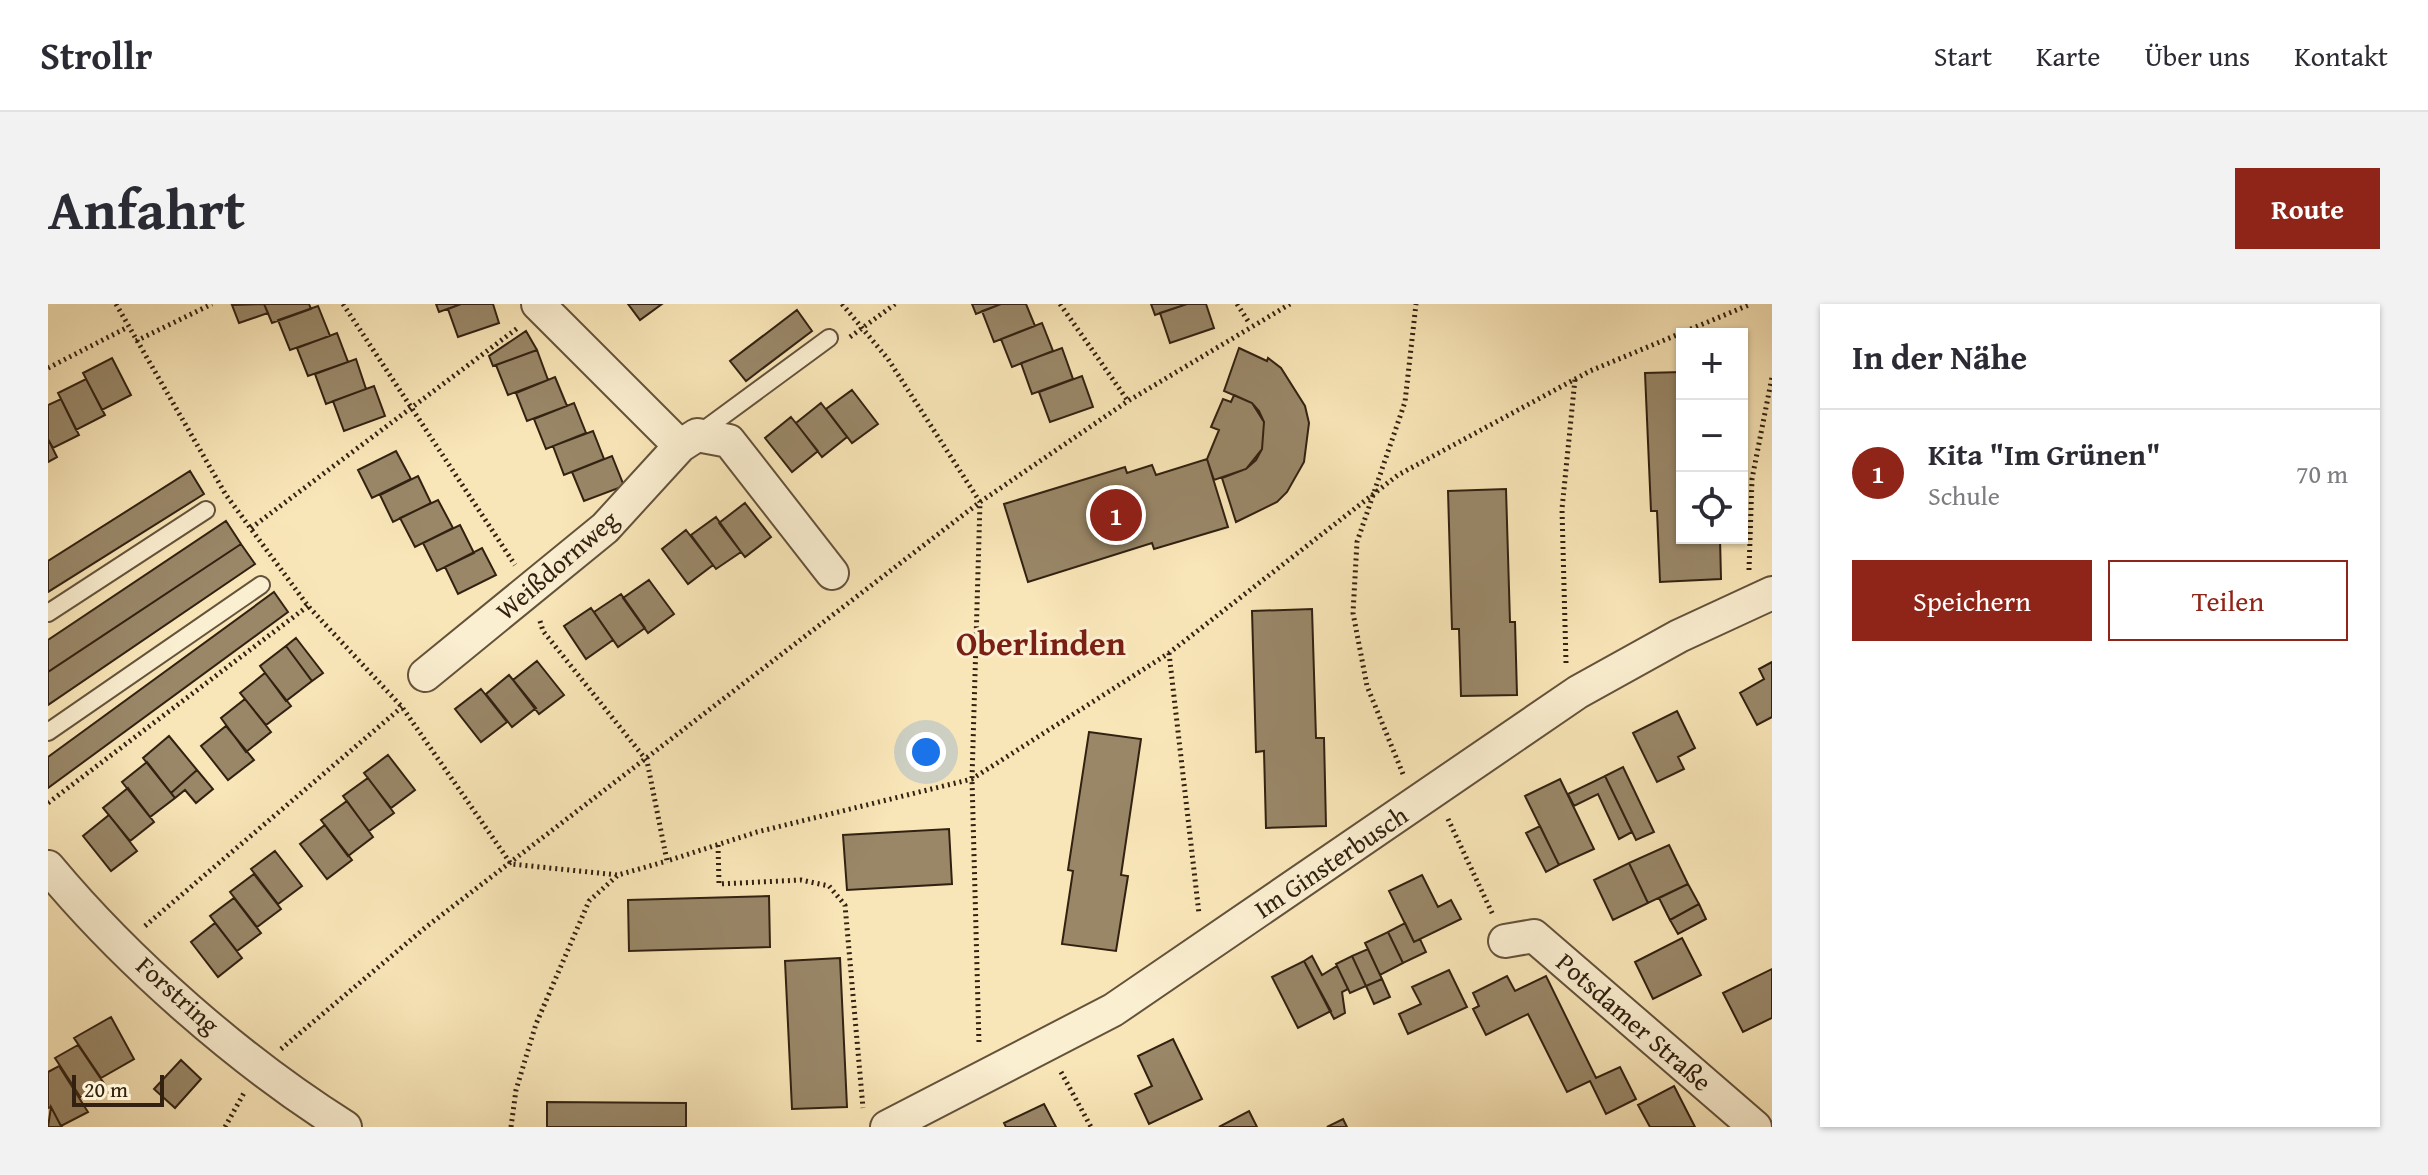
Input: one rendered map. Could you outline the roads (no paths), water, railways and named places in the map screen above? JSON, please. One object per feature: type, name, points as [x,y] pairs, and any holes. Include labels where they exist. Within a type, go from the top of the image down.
[{"type":"street","points":[[541,307],[688,440],[729,441],[832,573]]},
{"type":"street","name":"Weißdornweg","points":[[425,675],[605,528],[688,440]]},
{"type":"street","name":"Im Ginsterbusch","points":[[875,1119],[980,1081],[1113,1010],[1578,692],[1760,598]]},
{"type":"street","name":"Forstring","points":[[48,867],[123,945],[259,1068],[332,1119]]},
{"type":"street","name":"Potsdamer Straße","points":[[1505,941],[1534,936],[1755,1127]]},
{"type":"lane","points":[[688,440],[722,420],[829,338]]},
{"type":"lane","points":[[48,613],[206,510]]},
{"type":"lane","points":[[48,732],[261,585]]},
{"type":"place","name":"Kita \"Im Grünen\"","points":[[1116,515]]},
{"type":"district","name":"Oberlinden","points":[[1041,643]]}]
